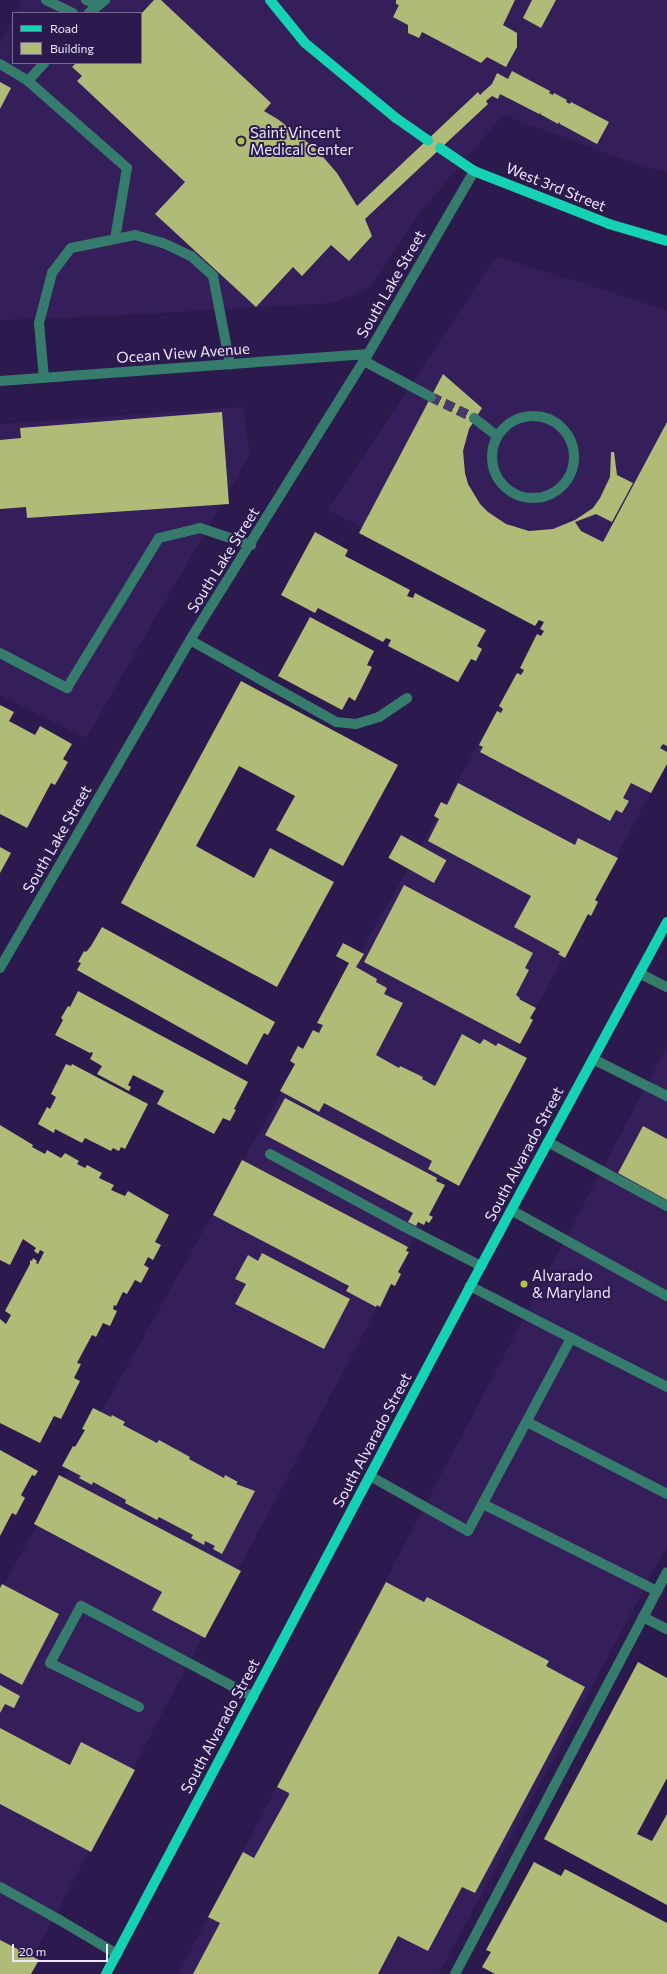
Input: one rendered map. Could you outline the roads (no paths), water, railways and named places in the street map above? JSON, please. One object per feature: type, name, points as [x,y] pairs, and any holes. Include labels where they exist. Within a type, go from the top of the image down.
[{"type":"main road","points":[[270,0],[305,43],[396,118],[428,140]]},
{"type":"main road","name":"West 3rd Street","points":[[440,148],[474,171],[609,224],[667,242]]},
{"type":"main road","name":"South Alvarado Street","points":[[106,1974],[470,1286],[667,922]]},
{"type":"street","points":[[46,0],[71,12]]},
{"type":"street","points":[[86,0],[101,3]]},
{"type":"street","points":[[90,12],[101,3]]},
{"type":"street","points":[[0,64],[28,81],[127,168],[115,239]]},
{"type":"street","points":[[28,81],[43,64]]},
{"type":"street","name":"South Lake Street","points":[[0,968],[190,640],[251,545],[366,357],[474,171]]},
{"type":"street","points":[[44,378],[39,323],[52,272],[71,248],[135,235],[163,243],[191,256],[213,276],[230,364]]},
{"type":"street","points":[[366,357],[431,397]]},
{"type":"street","name":"Ocean View Avenue","points":[[0,381],[230,364],[366,357]]},
{"type":"street","points":[[533,416],[548,418],[560,425],[569,436],[574,450],[574,464],[570,477],[561,488],[549,495],[537,498],[524,498],[512,492],[502,484],[495,473],[492,454],[497,436],[506,425],[519,418],[533,416]]},
{"type":"street","points":[[474,418],[497,436]]},
{"type":"street","points":[[0,653],[67,688],[160,538],[200,528],[251,545]]},
{"type":"street","points":[[190,640],[336,722],[356,724],[379,717],[407,698]]},
{"type":"street","points":[[639,973],[667,987]]},
{"type":"street","points":[[593,1059],[667,1096]]},
{"type":"street","points":[[548,1142],[667,1206]]},
{"type":"street","points":[[270,1154],[403,1226],[481,1266]]},
{"type":"street","points":[[511,1210],[667,1296]]},
{"type":"street","points":[[470,1286],[667,1387]]},
{"type":"street","points":[[370,1476],[468,1531],[571,1338]]},
{"type":"street","points":[[527,1422],[667,1494]]},
{"type":"street","points":[[483,1504],[657,1591]]},
{"type":"street","points":[[455,1974],[667,1572]]},
{"type":"street","points":[[139,1707],[50,1663],[81,1606],[253,1697]]},
{"type":"street","points":[[643,1617],[667,1629]]},
{"type":"street","points":[[0,1888],[58,1919],[117,1954]]},
{"type":"tunnel","points":[[431,397],[474,418]]},
{"type":"place","name":"Saint Vincent Medical Center","points":[[241,141]]},
{"type":"place","name":"Alvarado & Maryland","points":[[524,1284]]}]
